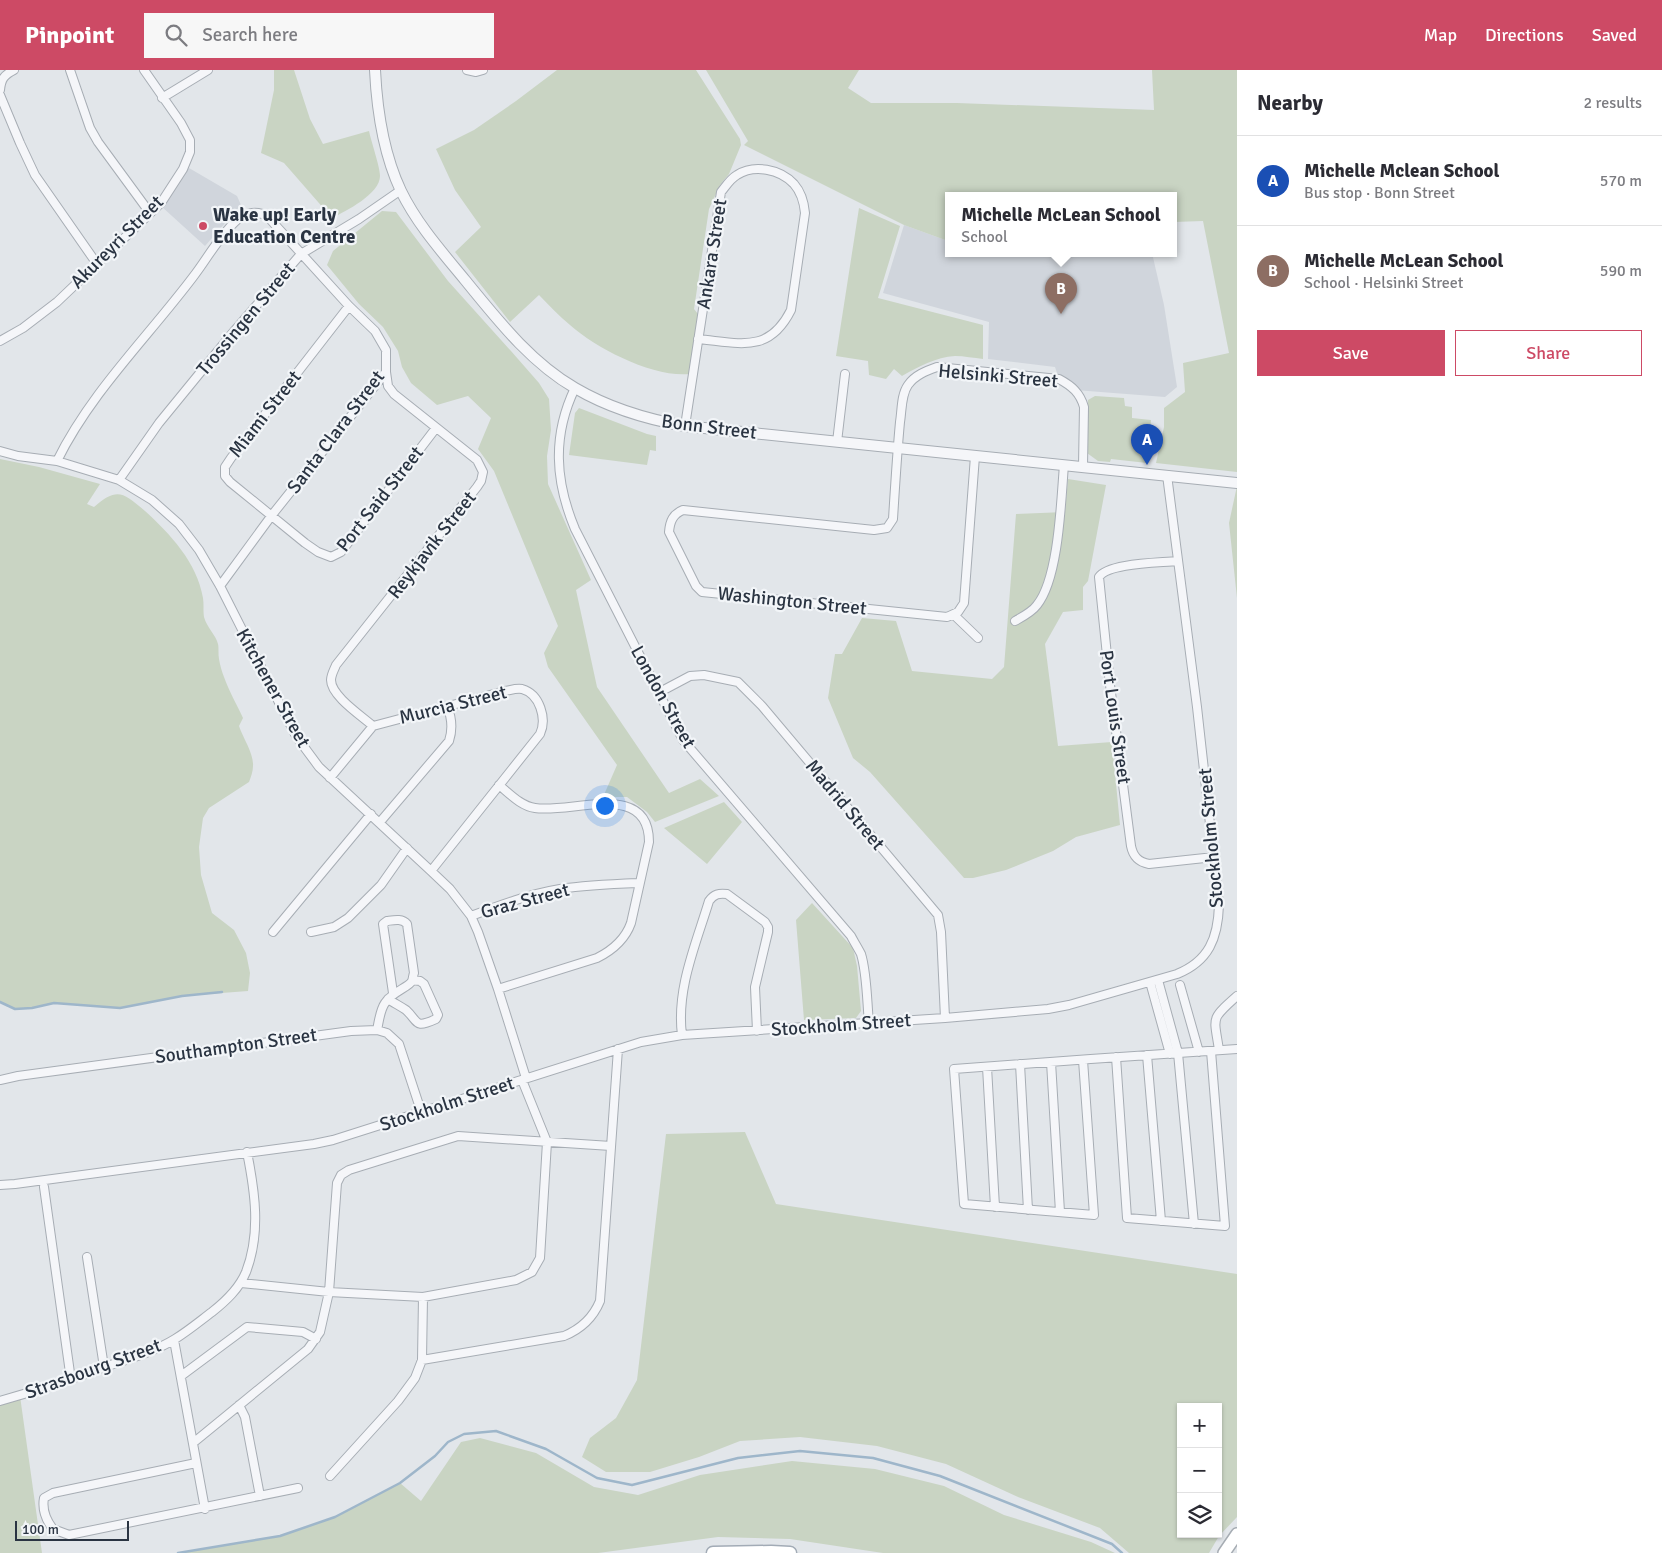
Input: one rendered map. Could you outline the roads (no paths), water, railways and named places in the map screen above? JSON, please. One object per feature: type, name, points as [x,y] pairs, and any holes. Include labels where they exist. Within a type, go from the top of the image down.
[{"type":"main road","points":[[1224,1553],[1237,1534]]},
{"type":"main road","points":[[713,1553],[790,1553]]},
{"type":"street","points":[[0,90],[0,82],[5,75],[14,70]]},
{"type":"street","points":[[70,70],[90,128],[98,142],[150,213]]},
{"type":"street","name":"Akureyri Street","points":[[0,341],[23,328],[57,302],[161,203],[183,169],[191,145],[188,134],[144,70]]},
{"type":"street","points":[[162,98],[208,70]]},
{"type":"street","name":"Bonn Street","points":[[375,70],[380,125],[391,163],[401,190],[424,229],[492,313],[528,352],[549,370],[575,388],[598,400],[648,419],[684,426],[1237,483]]},
{"type":"street","points":[[467,70],[476,72],[483,70]]},
{"type":"street","points":[[0,95],[35,175],[97,264]]},
{"type":"street","name":"Ankara Street","points":[[684,426],[721,192],[736,175],[749,169],[772,171],[784,176],[794,184],[800,193],[805,212],[791,310],[787,319],[776,333],[768,339],[754,343],[698,339]]},
{"type":"street","name":"Trossingen Street","points":[[120,480],[165,416],[235,330],[302,254],[401,190]]},
{"type":"street","name":"Santa Clara Street","points":[[57,461],[74,431],[118,368],[193,278],[237,220],[248,213],[262,213],[268,217],[350,306],[375,330],[382,342],[386,355],[386,372],[272,516],[220,586]]},
{"type":"street","name":"Miami Street","points":[[272,516],[224,476],[225,466],[350,306]]},
{"type":"street","name":"Helsinki Street","points":[[898,448],[903,393],[916,376],[937,367],[1059,379],[1069,384],[1081,398],[1084,407],[1082,466]]},
{"type":"street","name":"Reykjavik Street","points":[[374,726],[334,692],[331,680],[336,665],[477,487],[482,477],[482,468],[472,455],[436,428],[390,389],[386,372]]},
{"type":"street","points":[[837,442],[845,374]]},
{"type":"street","name":"London Street","points":[[575,388],[566,408],[559,450],[560,487],[575,529],[680,736],[851,936],[863,965],[869,1023]]},
{"type":"street","name":"Port Said Street","points":[[272,516],[312,549],[328,557],[334,556],[341,552],[436,428]]},
{"type":"street","name":"Washington Street","points":[[898,448],[893,519],[887,528],[881,530],[684,510],[673,516],[670,522],[670,532],[696,586],[702,592],[947,617],[954,615]]},
{"type":"street","name":"Kitchener Street","points":[[0,451],[18,456],[57,461],[120,480],[152,500],[179,524],[199,550],[220,586],[296,736],[319,767],[432,871],[450,889],[471,916],[498,990],[524,1079],[547,1142]]},
{"type":"street","points":[[975,456],[964,598],[962,608],[954,615],[978,638]]},
{"type":"street","points":[[1015,622],[1036,608],[1042,599],[1048,583],[1058,532],[1064,465]]},
{"type":"street","name":"Stockholm Street","points":[[0,1185],[333,1140],[618,1049],[657,1039],[682,1035],[945,1018],[1048,1009],[1154,981],[1189,969],[1201,960],[1215,936],[1219,905],[1197,708],[1167,475]]},
{"type":"street","name":"Port Louis Street","points":[[1178,561],[1115,567],[1102,572],[1099,577],[1098,582],[1110,684],[1131,846],[1135,857],[1143,863],[1149,864],[1214,857]]},
{"type":"street","name":"Madrid Street","points":[[658,693],[690,676],[704,675],[738,682],[762,706],[938,915],[941,932],[945,1018]]},
{"type":"street","name":"Murcia Street","points":[[330,778],[374,726],[517,689],[526,691],[537,701],[542,710],[542,730],[432,871]]},
{"type":"street","points":[[380,822],[447,745],[452,728],[451,716],[447,706]]},
{"type":"street","points":[[498,990],[597,958],[615,947],[628,932],[648,847],[648,836],[639,814],[630,807],[615,804],[536,808],[520,801],[499,785]]},
{"type":"street","points":[[273,932],[371,814]]},
{"type":"street","points":[[311,932],[334,927],[348,918],[381,885],[407,848]]},
{"type":"street","name":"Graz Street","points":[[471,916],[508,902],[550,891],[582,886],[638,883]]},
{"type":"street","points":[[682,1035],[680,1014],[682,992],[708,900],[721,893],[727,894],[765,922],[768,927],[755,987],[756,1031]]},
{"type":"street","points":[[413,980],[424,984],[438,1015],[436,1019],[418,1024],[390,996],[383,924],[387,921],[401,920],[407,924],[414,973],[411,983],[390,996],[383,1006],[377,1030],[390,1036],[401,1047],[421,1111]]},
{"type":"street","points":[[1154,981],[1174,1054],[1194,1224]]},
{"type":"street","points":[[1180,985],[1199,1052]]},
{"type":"street","points":[[1116,1058],[1127,1218],[1225,1226],[1215,1051],[1215,1017],[1237,996]]},
{"type":"street","name":"Southampton Street","points":[[0,1080],[351,1031],[377,1030]]},
{"type":"street","points":[[422,1360],[564,1336],[574,1332],[591,1318],[600,1301],[618,1049]]},
{"type":"street","points":[[1082,1060],[1094,1215],[964,1204],[954,1069],[1237,1049]]},
{"type":"street","points":[[1147,1055],[1160,1221]]},
{"type":"street","points":[[1051,1062],[1060,1212]]},
{"type":"street","points":[[1020,1064],[1028,1210]]},
{"type":"street","points":[[987,1067],[995,1207]]},
{"type":"street","points":[[193,1443],[308,1349],[316,1340],[320,1332],[329,1292],[338,1183],[341,1175],[349,1170],[458,1136],[611,1146]]},
{"type":"street","points":[[241,1283],[329,1292],[423,1297],[516,1280],[532,1272],[540,1258],[547,1142]]},
{"type":"street","name":"Strasbourg Street","points":[[0,1401],[71,1380],[140,1355],[174,1340],[225,1301],[241,1283],[250,1259],[255,1228],[255,1201],[247,1152]]},
{"type":"street","points":[[44,1187],[71,1380]]},
{"type":"street","points":[[87,1257],[104,1367]]},
{"type":"street","points":[[330,1476],[398,1401],[415,1378],[422,1360],[423,1297]]},
{"type":"street","points":[[181,1376],[247,1327],[303,1332],[316,1340]]},
{"type":"street","points":[[174,1340],[205,1508]]},
{"type":"street","points":[[239,1405],[245,1417],[260,1496]]},
{"type":"street","points":[[196,1464],[53,1493],[44,1498],[45,1514],[53,1529],[69,1535],[298,1488]]},
{"type":"waterway","points":[[0,1002],[15,1009],[32,1008],[54,1003],[120,1008],[182,996],[222,992]]},
{"type":"waterway","points":[[178,1553],[280,1536],[335,1517],[400,1483],[435,1456],[448,1442],[464,1434],[496,1431],[546,1449],[597,1478],[632,1485],[738,1458],[800,1451],[873,1458],[940,1476],[1112,1544],[1122,1553]]},
{"type":"place","name":"Wake up! Early Education Centre","points":[[203,226]]},
{"type":"place","name":"Michelle McLean School","points":[[1061,314]]},
{"type":"place","name":"Michelle Mclean School","points":[[1147,465]]}]
